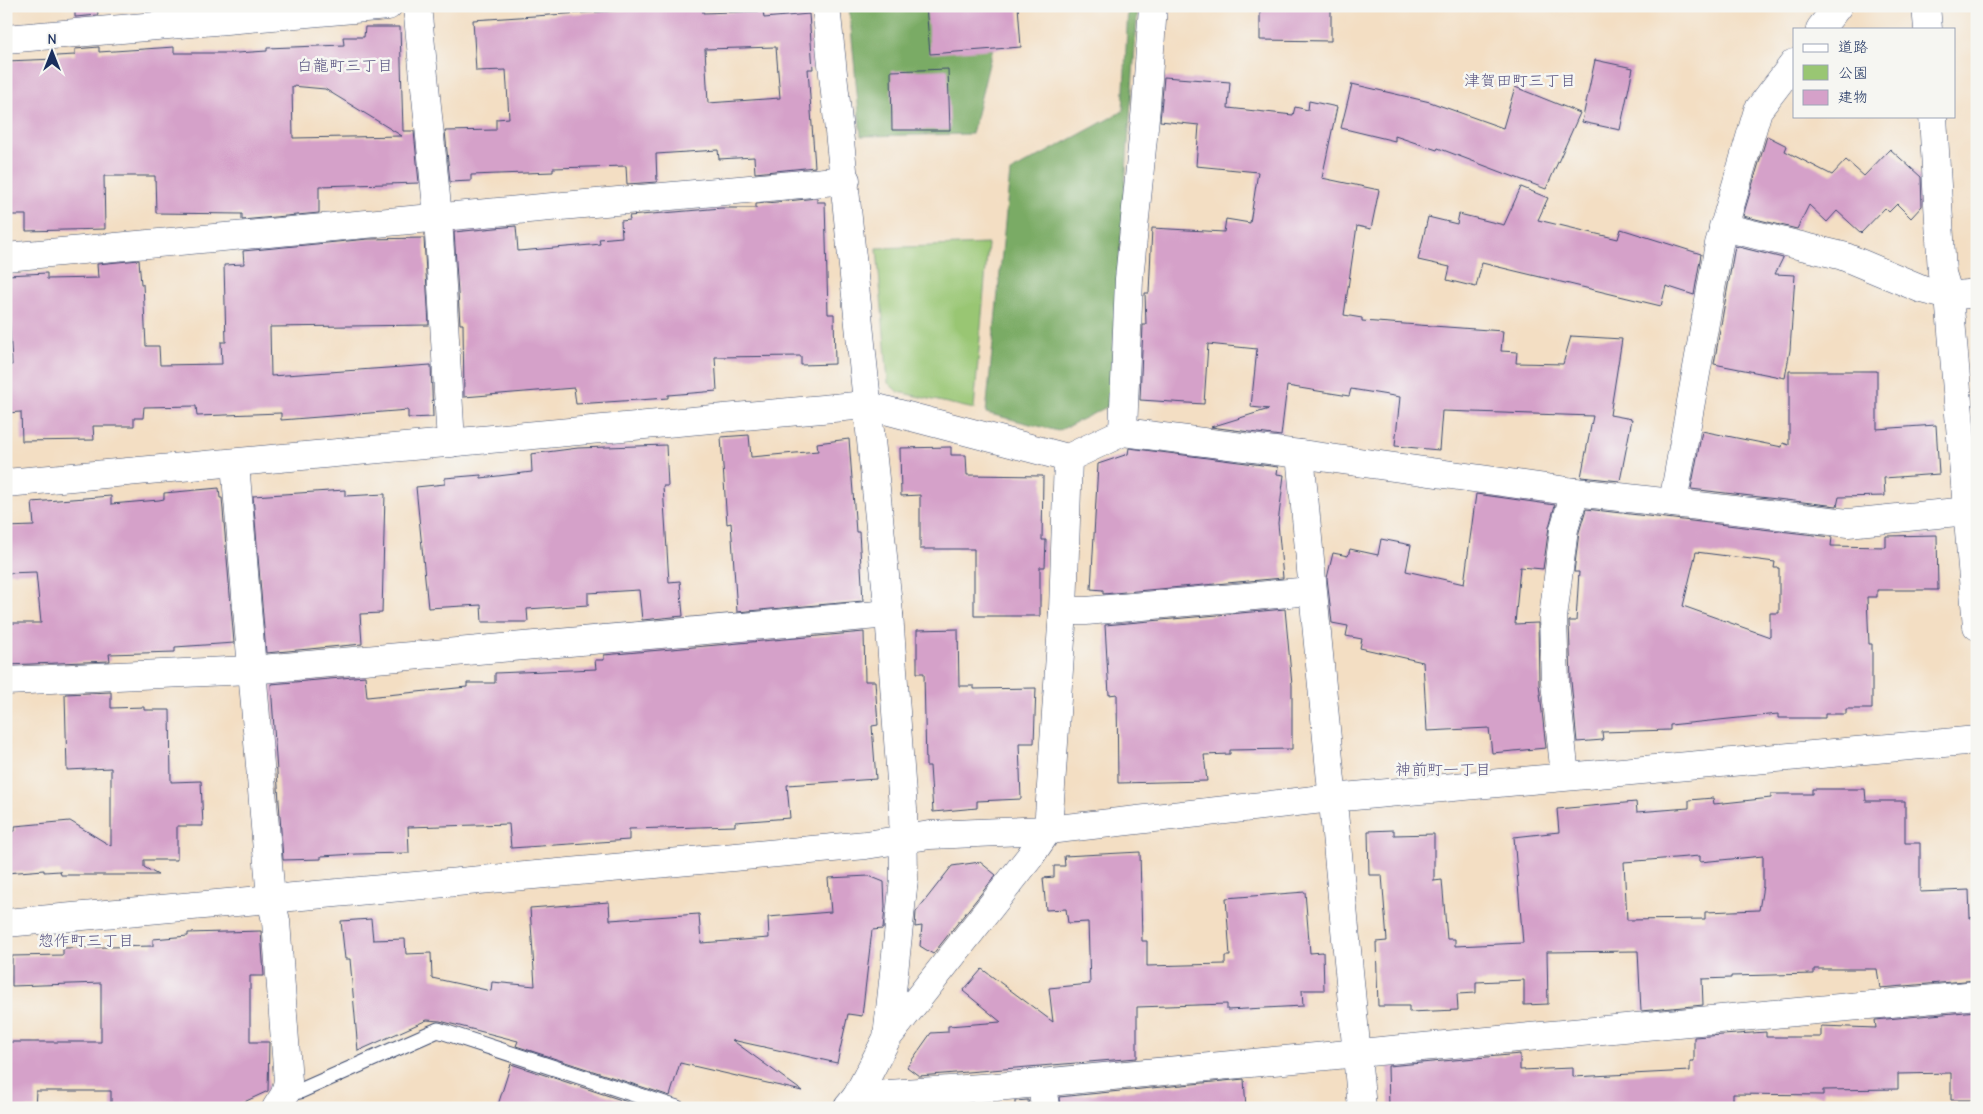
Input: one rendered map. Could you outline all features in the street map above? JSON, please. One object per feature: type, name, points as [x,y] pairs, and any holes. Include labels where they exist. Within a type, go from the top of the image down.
[{"type":"street","points":[[6,39],[237,12],[388,6]]},
{"type":"street","points":[[417,6],[438,217],[451,443]]},
{"type":"street","points":[[826,6],[846,180],[866,405],[889,614],[904,838],[904,879],[887,1038]]},
{"type":"street","points":[[1123,432],[1129,279],[1146,107],[1153,6]]},
{"type":"street","points":[[1815,6],[1820,28]]},
{"type":"street","points":[[1821,28],[1838,6]]},
{"type":"street","points":[[1926,6],[1928,28]]},
{"type":"street","points":[[1673,503],[1723,227],[1758,110],[1793,64]]},
{"type":"street","points":[[1933,118],[1942,273],[1949,296],[1972,511],[1977,626]]},
{"type":"street","points":[[6,257],[846,180]]},
{"type":"street","points":[[1723,227],[1843,256],[1922,289],[1949,296],[1977,293]]},
{"type":"street","points":[[6,483],[866,405],[1068,458],[1123,432],[1575,492],[1848,523],[1972,511]]},
{"type":"street","points":[[1300,454],[1362,1108]]},
{"type":"street","points":[[853,1102],[887,1038],[1029,858],[1048,830],[1063,611],[1068,458]]},
{"type":"street","points":[[234,463],[250,670],[271,899],[276,921],[287,1072],[281,1101]]},
{"type":"street","points":[[1565,776],[1555,682],[1553,618],[1564,529],[1575,492]]},
{"type":"street","points":[[1063,611],[1086,611],[1312,591]]},
{"type":"street","points":[[6,682],[250,670],[889,614]]},
{"type":"street","points":[[6,923],[866,845],[930,835],[1048,830],[1332,798],[1977,740]]},
{"type":"street","points":[[853,1102],[1043,1095],[1356,1053],[1977,995]]},
{"type":"lane","points":[[281,1101],[438,1030],[677,1108]]},
{"type":"green space","points":[[849,6],[1003,6],[972,134],[861,136]]},
{"type":"green space","points":[[1128,6],[1138,6],[1109,406],[1058,431],[986,413],[1010,172],[1123,111]]},
{"type":"green space","points":[[988,244],[974,409],[898,392],[888,383],[877,248]]},
{"type":"building","points":[[75,6],[97,6],[98,15],[75,17]]},
{"type":"building","points":[[626,6],[703,6],[703,13],[763,11],[764,18],[809,14],[813,69],[808,69],[815,167],[755,173],[754,157],[719,159],[718,150],[656,154],[657,182],[627,184],[626,166],[553,168],[553,172],[471,175],[471,181],[450,182],[445,131],[496,130],[496,119],[509,118],[506,70],[476,71],[473,20],[627,10]],"holes":[[[776,47],[780,98],[708,103],[705,49]]]},
{"type":"building","points":[[926,6],[1018,6],[1021,47],[930,54]]},
{"type":"building","points":[[1260,6],[1331,6],[1331,41],[1260,40]]},
{"type":"building","points":[[365,27],[400,27],[403,131],[414,131],[419,183],[319,186],[319,213],[242,220],[242,214],[156,213],[155,176],[104,176],[105,229],[26,231],[26,215],[6,215],[6,61],[56,59],[56,56],[75,55],[75,49],[99,47],[99,52],[174,47],[174,53],[237,53],[267,51],[267,48],[344,45],[343,37],[364,37]],"holes":[[[292,86],[325,89],[402,136],[293,138]]]},
{"type":"building","points":[[1595,60],[1633,68],[1620,130],[1582,122]]},
{"type":"building","points":[[948,69],[950,130],[892,130],[891,71]]},
{"type":"building","points":[[1164,77],[1230,82],[1228,108],[1293,115],[1295,107],[1308,110],[1309,101],[1337,107],[1322,178],[1379,190],[1371,229],[1357,226],[1344,315],[1362,318],[1362,321],[1503,331],[1501,351],[1517,352],[1516,363],[1563,364],[1571,336],[1622,339],[1610,415],[1632,419],[1620,481],[1581,477],[1593,416],[1442,411],[1439,450],[1395,446],[1400,397],[1351,389],[1349,396],[1287,386],[1281,436],[1211,427],[1269,409],[1251,407],[1257,349],[1208,344],[1204,404],[1140,400],[1143,325],[1146,325],[1145,293],[1149,293],[1152,228],[1224,232],[1226,219],[1250,223],[1258,172],[1196,166],[1199,125],[1160,121]]},
{"type":"building","points":[[1352,84],[1430,102],[1503,128],[1515,87],[1580,113],[1546,189],[1438,148],[1437,150],[1395,136],[1395,141],[1341,128]]},
{"type":"building","points":[[1767,136],[1787,146],[1785,151],[1832,175],[1846,160],[1864,176],[1890,149],[1921,177],[1922,206],[1911,218],[1897,204],[1889,212],[1885,208],[1861,233],[1837,211],[1827,222],[1809,205],[1797,229],[1743,216]]},
{"type":"building","points":[[1521,187],[1548,198],[1538,220],[1618,239],[1621,229],[1701,254],[1694,295],[1666,286],[1661,306],[1482,263],[1476,287],[1447,280],[1450,267],[1418,260],[1428,217],[1457,224],[1459,214],[1504,225]]},
{"type":"building","points":[[817,198],[817,202],[825,202],[828,314],[834,314],[835,364],[801,365],[801,356],[715,357],[717,391],[668,395],[668,398],[576,404],[574,388],[464,397],[463,324],[460,324],[454,232],[516,226],[518,251],[591,245],[600,244],[599,239],[622,237],[621,221],[630,220],[629,216],[721,208],[756,208],[756,204]]},
{"type":"building","points":[[424,238],[429,325],[270,327],[271,376],[431,365],[433,417],[408,418],[408,410],[281,420],[281,413],[197,416],[196,406],[144,407],[143,418],[134,418],[134,426],[93,426],[94,440],[22,441],[21,412],[6,413],[6,365],[12,365],[7,275],[47,273],[47,279],[98,278],[97,264],[139,260],[141,284],[143,284],[146,346],[159,346],[160,365],[222,364],[221,342],[226,342],[224,265],[244,264],[243,251],[368,239]]},
{"type":"building","points":[[1735,246],[1783,258],[1775,274],[1795,275],[1790,350],[1785,378],[1714,364]]},
{"type":"building","points":[[1789,371],[1877,371],[1877,429],[1936,425],[1939,474],[1884,478],[1885,496],[1839,497],[1837,506],[1691,489],[1702,431],[1782,447],[1783,443],[1789,445]]},
{"type":"building","points":[[749,435],[751,457],[818,451],[817,443],[849,439],[856,532],[859,532],[863,601],[737,612],[731,523],[727,524],[721,437]]},
{"type":"building","points":[[666,445],[668,486],[663,486],[669,582],[680,581],[683,616],[642,620],[639,590],[588,593],[588,605],[527,609],[528,622],[482,622],[481,605],[428,608],[416,487],[445,484],[445,478],[481,475],[481,478],[532,472],[531,454],[578,448]]},
{"type":"building","points":[[951,447],[951,455],[966,455],[967,475],[1043,476],[1042,540],[1046,540],[1045,567],[1040,567],[1040,616],[974,616],[974,549],[920,549],[920,495],[901,496],[900,448]]},
{"type":"building","points":[[1129,448],[1278,467],[1277,474],[1284,475],[1278,523],[1283,578],[1103,594],[1103,590],[1091,589],[1098,464],[1128,454]]},
{"type":"building","points":[[219,488],[220,498],[222,498],[234,643],[175,647],[175,652],[109,654],[110,661],[6,665],[6,623],[41,623],[36,572],[6,573],[6,527],[34,526],[32,502],[111,496],[111,504],[164,499],[164,493]]},
{"type":"building","points":[[345,490],[345,496],[385,494],[382,613],[360,614],[362,644],[266,653],[253,496]]},
{"type":"building","points":[[1476,494],[1555,505],[1549,527],[1543,569],[1520,567],[1515,624],[1538,623],[1539,684],[1546,748],[1492,753],[1489,728],[1427,731],[1423,662],[1360,648],[1362,639],[1346,636],[1348,626],[1332,623],[1327,578],[1333,553],[1348,556],[1350,549],[1378,555],[1381,539],[1411,545],[1406,571],[1464,584]]},
{"type":"building","points":[[1586,509],[1832,537],[1831,546],[1886,547],[1886,536],[1937,535],[1938,590],[1877,590],[1877,597],[1867,597],[1869,644],[1872,644],[1872,709],[1846,709],[1846,714],[1825,714],[1825,718],[1778,718],[1778,714],[1670,725],[1670,730],[1602,732],[1603,740],[1577,742],[1571,681],[1569,621],[1576,621],[1579,572],[1574,572],[1579,532]],"holes":[[[1696,552],[1775,562],[1774,568],[1779,568],[1779,613],[1770,613],[1770,637],[1683,606]]]},
{"type":"building","points":[[1285,609],[1292,685],[1292,749],[1230,750],[1230,754],[1204,755],[1207,781],[1118,783],[1117,694],[1109,695],[1105,625]]},
{"type":"building","points":[[958,629],[959,686],[974,686],[974,689],[1036,688],[1034,743],[1019,743],[1021,799],[977,801],[977,808],[933,812],[930,766],[926,766],[924,673],[917,673],[917,630]]},
{"type":"building","points":[[864,632],[865,681],[875,681],[878,725],[872,726],[876,779],[787,785],[790,818],[735,822],[735,826],[629,829],[629,840],[511,848],[509,824],[408,827],[409,853],[321,856],[321,859],[283,860],[271,684],[365,676],[367,697],[467,687],[467,683],[495,683],[495,673],[596,669],[595,660],[604,660],[604,655]]},
{"type":"building","points":[[111,692],[111,708],[144,707],[144,710],[170,710],[171,782],[201,781],[203,826],[177,826],[177,860],[144,860],[144,867],[158,875],[61,875],[60,871],[44,872],[44,870],[6,873],[6,832],[15,831],[15,826],[70,821],[111,846],[111,768],[67,770],[65,694]]},
{"type":"building","points":[[1812,789],[1865,789],[1866,801],[1905,801],[1905,843],[1920,843],[1920,892],[1969,890],[1970,918],[1977,917],[1977,980],[1880,988],[1877,969],[1814,969],[1814,974],[1731,976],[1731,978],[1702,979],[1703,1005],[1641,1011],[1638,951],[1547,952],[1548,1004],[1524,1005],[1524,980],[1476,982],[1476,993],[1457,994],[1458,1010],[1409,1012],[1409,1006],[1378,1006],[1376,942],[1387,941],[1382,875],[1369,875],[1368,831],[1394,830],[1394,835],[1434,834],[1434,881],[1442,880],[1447,939],[1455,939],[1455,946],[1523,943],[1514,837],[1559,832],[1557,809],[1636,802],[1637,812],[1689,808],[1689,800],[1713,798],[1714,804],[1771,798],[1771,794],[1812,794]],"holes":[[[1700,856],[1700,862],[1763,856],[1763,886],[1759,910],[1705,912],[1705,919],[1627,920],[1624,862]]]},
{"type":"building","points":[[1140,852],[1142,941],[1147,941],[1147,966],[1225,964],[1225,956],[1230,956],[1226,898],[1305,892],[1310,953],[1323,952],[1324,990],[1302,990],[1303,1006],[1227,1010],[1227,1004],[1137,1007],[1137,1058],[919,1076],[907,1067],[931,1033],[948,1032],[948,1026],[1001,1022],[963,991],[982,969],[1053,1022],[1049,988],[1090,984],[1088,922],[1068,923],[1066,909],[1046,910],[1043,878],[1054,877],[1054,866],[1065,866],[1064,856]]},
{"type":"building","points":[[980,862],[996,875],[933,954],[920,946],[922,926],[915,927],[916,912],[952,866]]},
{"type":"building","points":[[869,876],[884,882],[885,907],[883,929],[872,930],[862,1016],[848,1014],[837,1063],[732,1040],[802,1091],[680,1063],[670,1096],[516,1046],[518,1041],[440,1021],[427,1020],[358,1051],[350,959],[345,959],[341,921],[371,919],[373,940],[405,939],[406,954],[431,953],[432,978],[491,991],[492,982],[535,986],[530,908],[609,902],[610,920],[699,914],[701,943],[769,938],[768,917],[831,912],[828,878]]},
{"type":"building","points":[[261,931],[264,976],[250,976],[250,1042],[269,1042],[268,1091],[231,1108],[111,1108],[111,1091],[36,1091],[35,1108],[6,1108],[6,1042],[101,1042],[101,983],[12,986],[12,956],[63,955],[63,948],[153,946],[153,939],[188,936],[188,933]]},
{"type":"building","points":[[1977,1011],[1977,1100],[1951,1100],[1951,1073],[1898,1074],[1898,1089],[1823,1090],[1823,1095],[1733,1094],[1733,1104],[1723,1105],[1723,1108],[1389,1108],[1388,1066],[1520,1054],[1520,1070],[1573,1068],[1573,1077],[1690,1071],[1690,1061],[1694,1061],[1694,1037],[1766,1032],[1766,1037],[1821,1037],[1821,1026],[1876,1028],[1875,1020]]},
{"type":"building","points":[[511,1064],[646,1108],[497,1108]]},
{"type":"building","points":[[1244,1079],[1246,1108],[1060,1108],[1059,1097]]},
{"type":"building","points":[[1028,1100],[1029,1108],[1015,1108],[1015,1101]]},
{"type":"district","name":"白龍町三丁目","points":[[345,66]]},
{"type":"district","name":"津賀田町三丁目","points":[[1520,81]]},
{"type":"district","name":"神前町一丁目","points":[[1443,770]]},
{"type":"district","name":"惣作町三丁目","points":[[86,941]]}]
